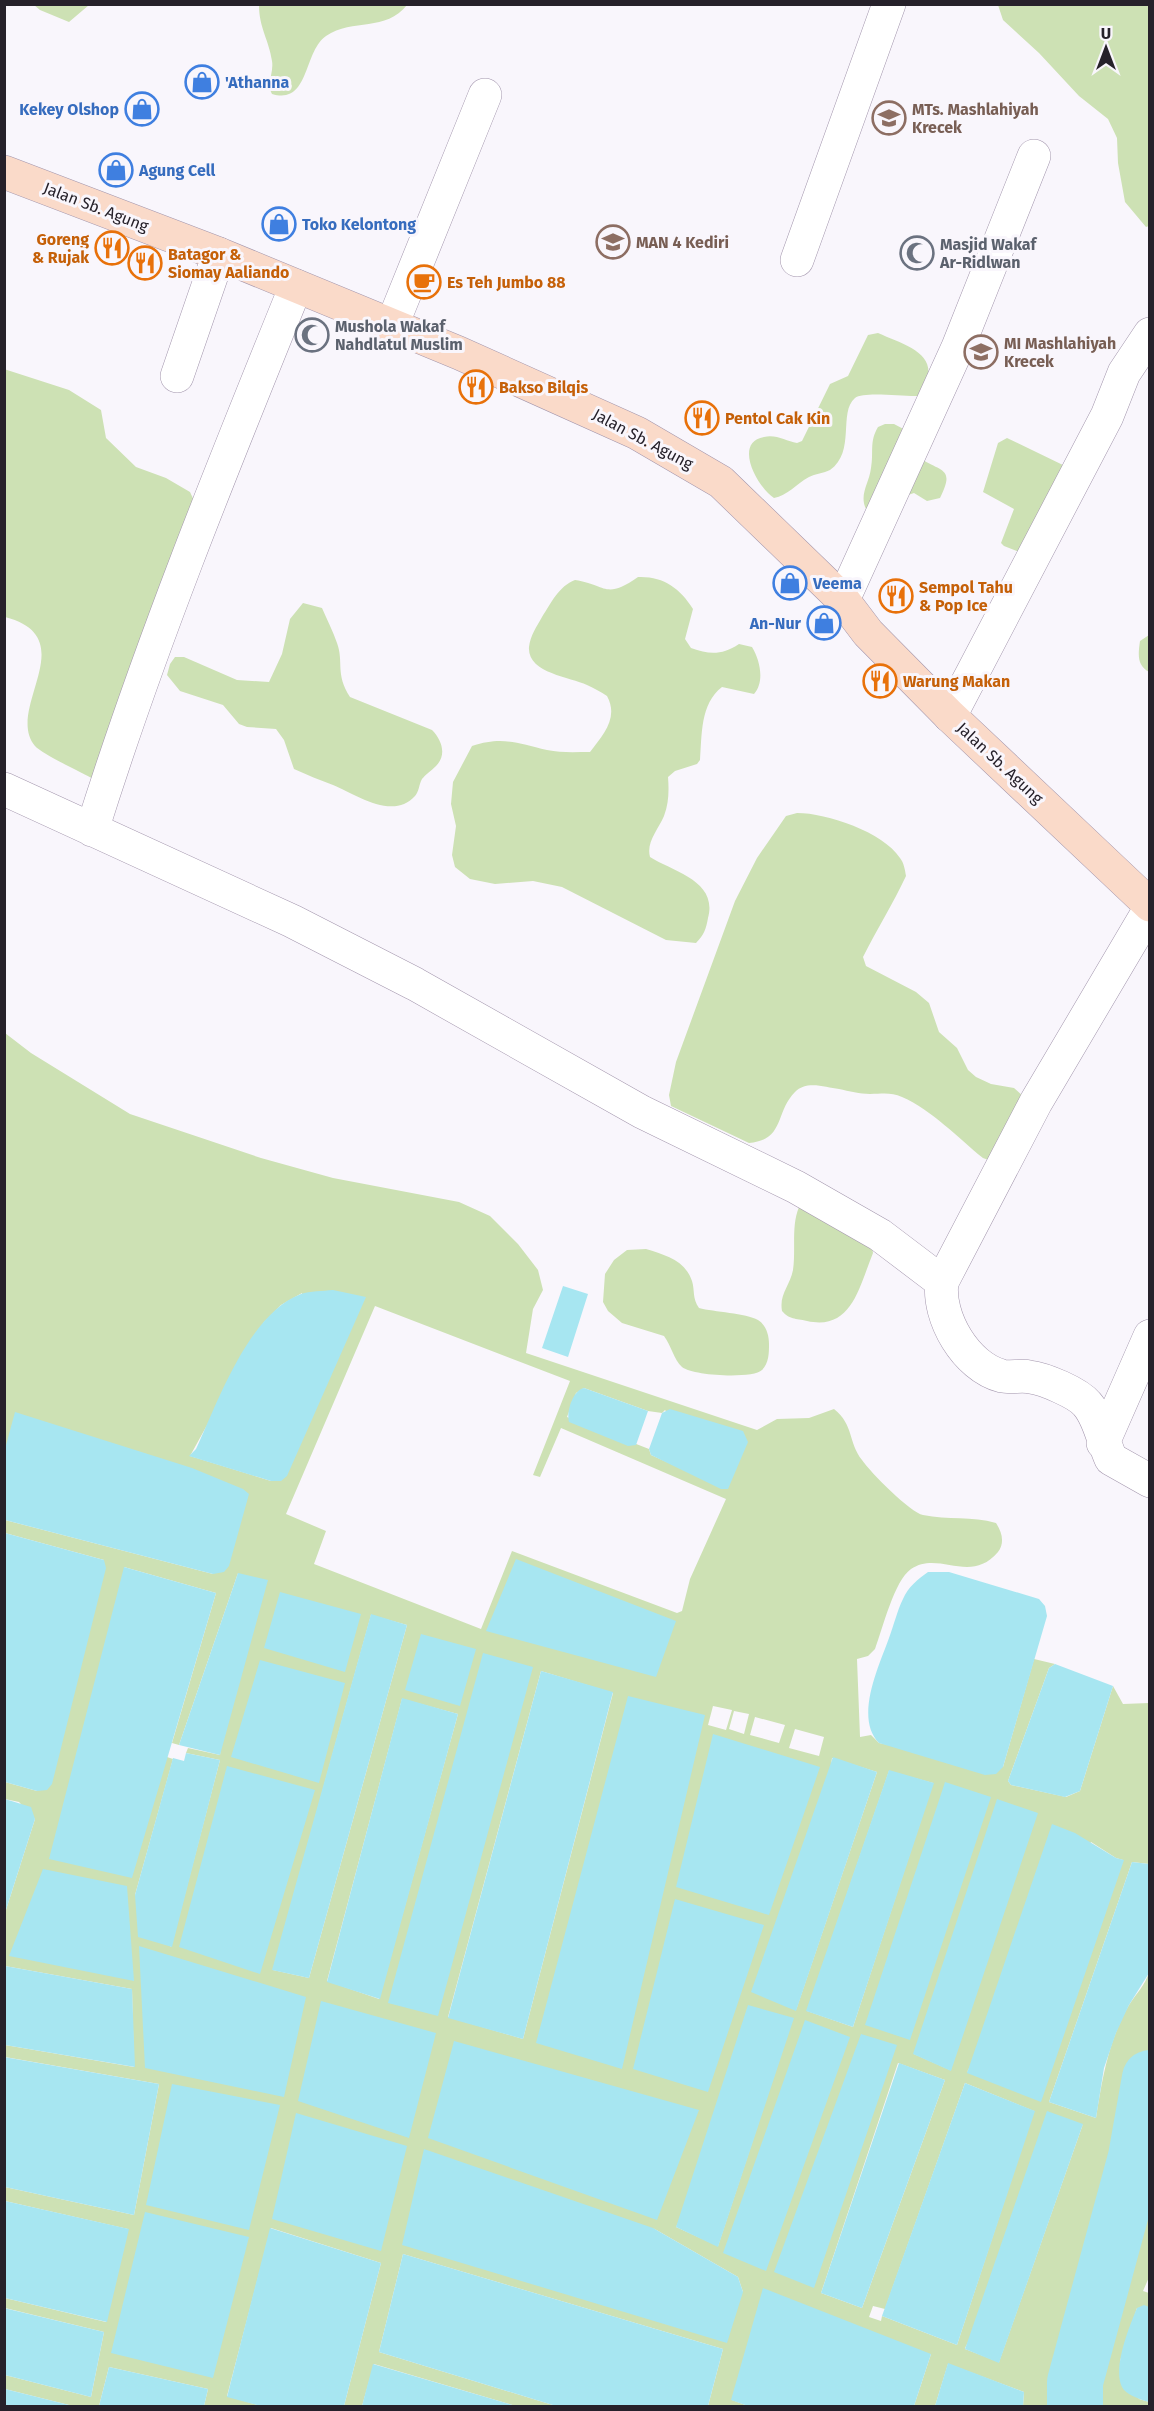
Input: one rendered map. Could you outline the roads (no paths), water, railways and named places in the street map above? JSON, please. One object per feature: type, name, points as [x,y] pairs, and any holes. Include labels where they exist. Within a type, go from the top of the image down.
[{"type":"street","points":[[797,260],[889,4]]},
{"type":"street","points":[[392,325],[485,95]]},
{"type":"street","points":[[843,600],[958,348],[1034,156]]},
{"type":"street","name":"Jalan Sb. Agung","points":[[4,172],[219,254],[392,325],[637,433],[714,478],[752,509],[843,600],[868,633],[950,716],[1149,907]]},
{"type":"street","points":[[177,376],[219,254]]},
{"type":"street","points":[[92,831],[110,773],[201,519],[296,286]]},
{"type":"street","points":[[950,716],[1107,416],[1124,373],[1149,334]]},
{"type":"street","points":[[4,789],[292,921],[415,984],[642,1112],[796,1187],[880,1235],[942,1282]]},
{"type":"street","points":[[1149,907],[1036,1102],[942,1282],[942,1297],[949,1323],[960,1346],[976,1361],[1002,1376],[1029,1377],[1050,1382],[1086,1403],[1097,1420],[1103,1443],[1111,1459],[1149,1481]]},
{"type":"street","points":[[1103,1443],[1149,1336]]},
{"type":"water","points":[[563,1286],[588,1294],[568,1357],[542,1348]]},
{"type":"water","points":[[333,1290],[366,1297],[287,1476],[281,1481],[271,1481],[189,1456],[196,1449],[237,1361],[265,1320],[282,1304],[301,1294]]},
{"type":"water","points":[[584,1388],[648,1411],[636,1445],[628,1446],[569,1422],[571,1402]]},
{"type":"water","points":[[670,1409],[743,1431],[748,1442],[728,1489],[721,1489],[651,1455],[649,1449],[662,1413]]},
{"type":"water","points":[[15,1412],[192,1468],[243,1489],[249,1494],[229,1566],[224,1572],[213,1574],[5,1520],[5,1449]]},
{"type":"water","points":[[5,1533],[104,1560],[106,1568],[52,1784],[47,1790],[37,1791],[5,1782]]},
{"type":"water","points":[[516,1559],[676,1621],[656,1677],[486,1631]]},
{"type":"water","points":[[124,1567],[216,1593],[132,1878],[49,1859]]},
{"type":"water","points":[[928,1572],[949,1572],[1039,1599],[1045,1606],[1047,1616],[1003,1767],[996,1774],[985,1775],[879,1743],[872,1732],[869,1720],[871,1692],[899,1608],[905,1595]]},
{"type":"water","points":[[238,1573],[268,1580],[220,1755],[179,1745]]},
{"type":"water","points":[[280,1592],[361,1614],[345,1672],[264,1648]]},
{"type":"water","points":[[371,1614],[407,1625],[309,1978],[272,1970]]},
{"type":"water","points":[[421,1634],[476,1649],[460,1706],[405,1690]]},
{"type":"water","points":[[483,1653],[533,1667],[438,2016],[388,2003]]},
{"type":"water","points":[[260,1660],[345,1683],[319,1783],[231,1757]]},
{"type":"water","points":[[1055,1664],[1113,1686],[1080,1791],[1065,1797],[1011,1785],[1008,1781],[1049,1668]]},
{"type":"water","points":[[541,1671],[613,1692],[523,2039],[448,2018]]},
{"type":"water","points":[[628,1696],[705,1715],[622,2069],[536,2043]]},
{"type":"water","points":[[402,1698],[458,1714],[380,1999],[327,1982]]},
{"type":"water","points":[[713,1734],[820,1767],[769,1915],[676,1887]]},
{"type":"water","points":[[186,1753],[220,1760],[172,1947],[138,1937],[135,1895],[173,1758],[184,1761]]},
{"type":"water","points":[[833,1757],[877,1772],[796,2011],[751,1992]]},
{"type":"water","points":[[227,1766],[315,1790],[260,1974],[179,1947]]},
{"type":"water","points":[[889,1770],[934,1783],[853,2027],[806,2011]]},
{"type":"water","points":[[945,1782],[991,1797],[910,2040],[865,2025]]},
{"type":"water","points":[[5,1799],[31,1807],[35,1819],[5,1913]]},
{"type":"water","points":[[997,1799],[1038,1813],[951,2071],[913,2054]]},
{"type":"water","points":[[1052,1824],[1075,1833],[1116,1858],[1124,1860],[1041,2102],[967,2073]]},
{"type":"water","points":[[1132,1862],[1149,1864],[1149,1973],[1129,2005],[1116,2033],[1104,2068],[1096,2118],[1049,2102]]},
{"type":"water","points":[[43,1869],[127,1886],[134,1981],[9,1956]]},
{"type":"water","points":[[675,1899],[764,1925],[708,2092],[633,2069]]},
{"type":"water","points":[[139,1946],[306,1997],[284,2097],[145,2068]]},
{"type":"water","points":[[5,1966],[132,1989],[135,2067],[5,2045]]},
{"type":"water","points":[[321,2001],[436,2033],[409,2138],[298,2101]]},
{"type":"water","points":[[748,2005],[794,2018],[718,2247],[676,2227]]},
{"type":"water","points":[[805,2020],[850,2037],[766,2271],[723,2253]]},
{"type":"water","points":[[861,2034],[897,2045],[814,2288],[774,2272]]},
{"type":"water","points":[[454,2041],[699,2110],[657,2220],[428,2138]]},
{"type":"water","points":[[4,2057],[159,2084],[134,2215],[5,2187]]},
{"type":"water","points":[[899,2063],[945,2080],[862,2308],[821,2293]]},
{"type":"water","points":[[965,2083],[1035,2111],[957,2345],[882,2316]]},
{"type":"water","points":[[172,2084],[280,2105],[249,2230],[146,2205]]},
{"type":"water","points":[[1047,2111],[1083,2124],[999,2363],[965,2349]]},
{"type":"water","points":[[296,2113],[407,2146],[381,2251],[272,2219]]},
{"type":"water","points":[[424,2149],[653,2228],[738,2277],[743,2292],[727,2343],[402,2245]]},
{"type":"water","points":[[5,2201],[129,2229],[107,2322],[5,2298]]},
{"type":"water","points":[[145,2212],[249,2237],[213,2378],[111,2353]]},
{"type":"water","points":[[270,2228],[381,2263],[344,2406],[261,2406],[227,2397]]},
{"type":"water","points":[[403,2254],[723,2349],[708,2406],[556,2406],[379,2352]]},
{"type":"water","points":[[763,2288],[931,2354],[914,2406],[748,2406],[731,2400]]},
{"type":"water","points":[[1144,2305],[1149,2307],[1149,2402],[1124,2390],[1119,2372],[1130,2326],[1137,2308]]},
{"type":"water","points":[[4,2308],[104,2332],[91,2397],[5,2375]]},
{"type":"water","points":[[948,2363],[1024,2392],[1023,2406],[935,2406]]},
{"type":"water","points":[[373,2364],[516,2406],[362,2406]]},
{"type":"water","points":[[109,2367],[208,2389],[204,2406],[99,2406]]},
{"type":"water","points":[[5,2389],[73,2406],[5,2406]]},
{"type":"waterway","points":[[1075,2406],[1075,2382],[1136,2157],[1150,2078]]},
{"type":"place","name":"'Athanna","points":[[202,82]]},
{"type":"place","name":"Kekey Olshop","points":[[142,109]]},
{"type":"place","name":"MTs. Mashlahiyah Krecek","points":[[889,118]]},
{"type":"place","name":"Agung Cell","points":[[116,170]]},
{"type":"place","name":"Toko Kelontong","points":[[279,224]]},
{"type":"place","name":"MAN 4 Kediri","points":[[613,242]]},
{"type":"place","name":"Goreng & Rujak","points":[[112,248]]},
{"type":"place","name":"Masjid Wakaf Ar-Ridlwan","points":[[917,253]]},
{"type":"place","name":"Batagor & Siomay Aaliando","points":[[145,263]]},
{"type":"place","name":"Es Teh Jumbo 88","points":[[424,282]]},
{"type":"place","name":"Mushola Wakaf Nahdlatul Muslim","points":[[312,335]]},
{"type":"place","name":"MI Mashlahiyah Krecek","points":[[981,352]]},
{"type":"place","name":"Bakso Bilqis","points":[[476,387]]},
{"type":"place","name":"Pentol Cak Kin","points":[[702,418]]},
{"type":"place","name":"Veema","points":[[790,583]]},
{"type":"place","name":"Sempol Tahu & Pop Ice","points":[[896,596]]},
{"type":"place","name":"An-Nur","points":[[824,623]]},
{"type":"place","name":"Warung Makan","points":[[880,681]]}]
